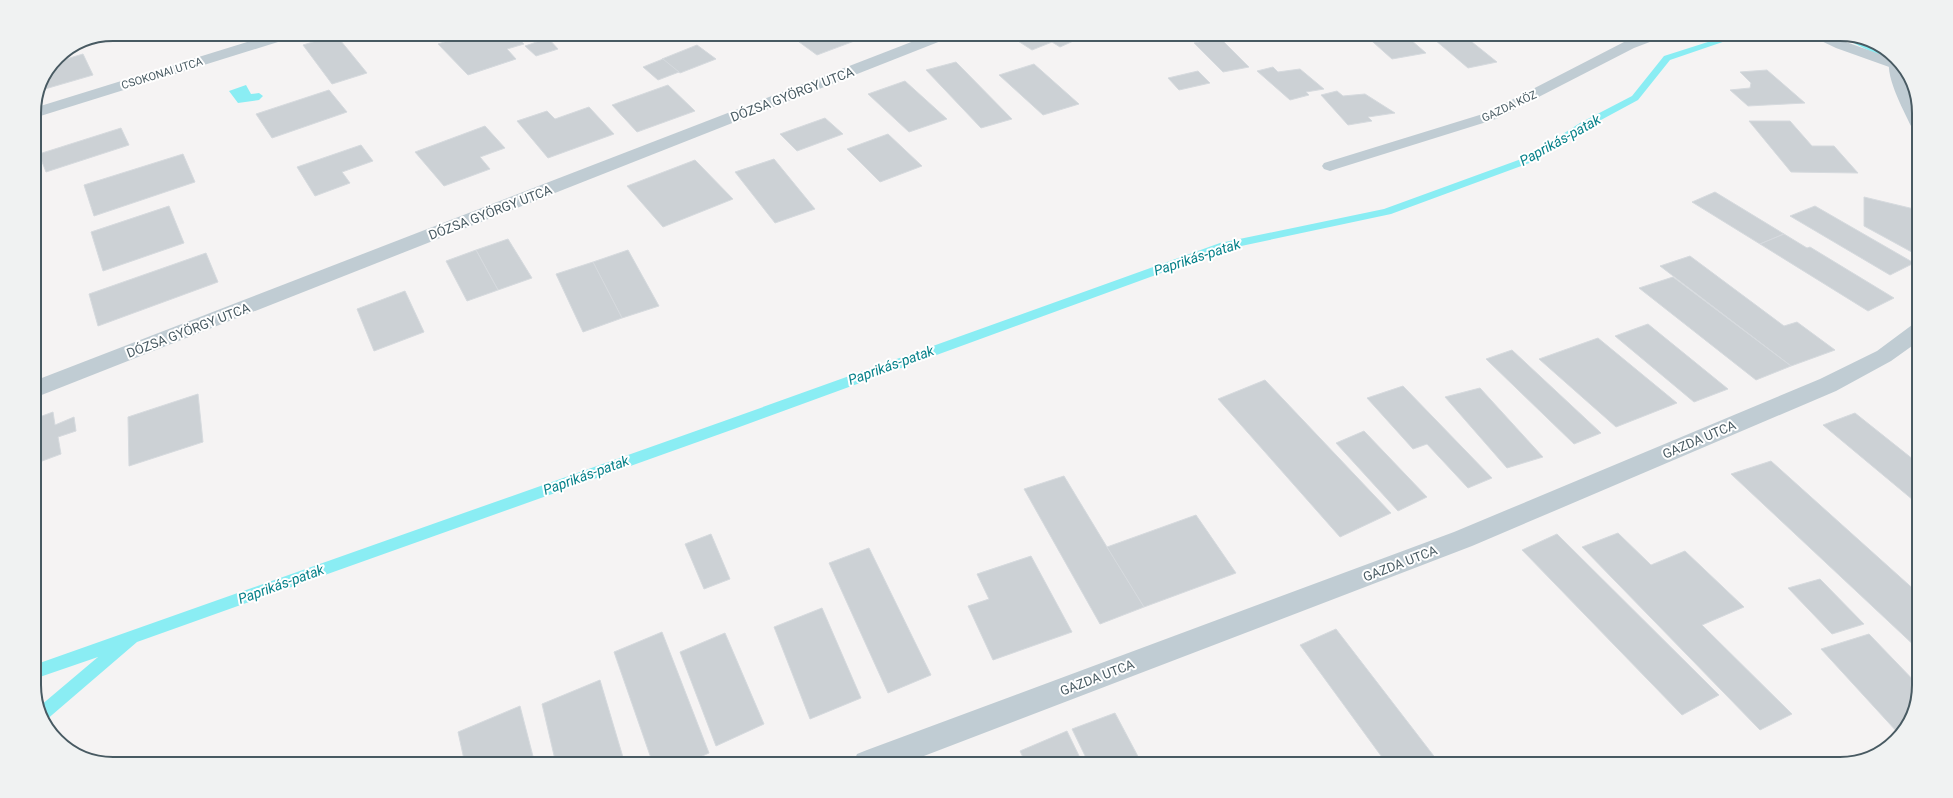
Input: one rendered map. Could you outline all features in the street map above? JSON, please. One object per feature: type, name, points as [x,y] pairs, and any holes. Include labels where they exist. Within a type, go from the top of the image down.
[{"type":"street","name":"CSOKONAI UTCA","points":[[41,111],[266,41]]},
{"type":"street","name":"DÓZSA GYÖRGY UTCA","points":[[41,387],[921,41]]},
{"type":"street","points":[[1898,70],[1899,81],[1912,110]]},
{"type":"street","name":"GAZDA UTCA","points":[[885,757],[1463,539],[1828,385],[1884,356],[1912,335]]},
{"type":"lane","name":"GAZDA KÖZ","points":[[1330,166],[1491,116],[1640,41]]},
{"type":"lane","points":[[1832,41],[1840,45],[1889,61]]},
{"type":"water","points":[[246,85],[251,94],[259,93],[263,96],[259,100],[238,103],[229,91]]},
{"type":"building","points":[[316,41],[341,41],[367,73],[332,84],[303,45]]},
{"type":"building","points":[[447,41],[521,41],[524,44],[507,49],[516,59],[468,75],[438,44]]},
{"type":"building","points":[[539,41],[551,41],[558,49],[536,56],[525,46]]},
{"type":"building","points":[[798,41],[854,41],[817,55]]},
{"type":"building","points":[[1018,41],[1073,41],[1060,47],[1052,42],[1032,50]]},
{"type":"building","points":[[1204,41],[1223,41],[1249,67],[1223,72],[1194,43]]},
{"type":"building","points":[[1372,41],[1412,41],[1426,53],[1392,59]]},
{"type":"building","points":[[1436,41],[1471,41],[1497,62],[1468,68]]},
{"type":"building","points":[[697,45],[716,59],[680,73],[662,59]]},
{"type":"building","points":[[83,54],[93,75],[45,89],[53,73],[64,60]]},
{"type":"building","points":[[663,59],[679,72],[658,80],[643,67]]},
{"type":"building","points":[[956,62],[1012,119],[981,128],[926,70]]},
{"type":"building","points":[[1034,64],[1079,104],[1043,115],[999,75]]},
{"type":"building","points":[[1273,67],[1278,72],[1300,69],[1324,89],[1306,92],[1309,95],[1290,100],[1257,71]]},
{"type":"building","points":[[1767,70],[1805,103],[1748,106],[1730,90],[1750,88],[1751,83],[1740,72]]},
{"type":"building","points":[[1198,71],[1210,83],[1179,90],[1168,78]]},
{"type":"building","points":[[905,81],[947,119],[909,132],[868,94]]},
{"type":"building","points":[[668,85],[695,111],[637,132],[612,105]]},
{"type":"building","points":[[329,90],[347,112],[272,138],[256,114]]},
{"type":"building","points":[[1337,91],[1343,96],[1365,94],[1395,113],[1368,117],[1372,121],[1348,125],[1321,95]]},
{"type":"building","points":[[589,107],[614,134],[548,158],[517,121],[547,111],[555,119]]},
{"type":"building","points":[[825,118],[843,134],[797,151],[780,134]]},
{"type":"building","points":[[1749,121],[1790,121],[1812,146],[1834,146],[1858,173],[1791,172]]},
{"type":"building","points":[[485,126],[505,148],[480,157],[490,169],[444,186],[415,152]]},
{"type":"building","points":[[121,128],[129,145],[46,172],[41,159],[41,153]]},
{"type":"building","points":[[888,134],[922,166],[880,182],[847,149]]},
{"type":"building","points":[[361,145],[373,161],[342,172],[350,183],[315,196],[297,167]]},
{"type":"building","points":[[183,154],[195,182],[94,216],[84,185]]},
{"type":"building","points":[[774,159],[815,209],[775,223],[735,172]]},
{"type":"building","points":[[695,160],[733,199],[663,227],[627,186]]},
{"type":"building","points":[[1715,192],[1784,234],[1760,244],[1692,202]]},
{"type":"building","points":[[1864,197],[1912,209],[1912,252],[1864,226]]},
{"type":"building","points":[[169,206],[184,243],[103,271],[91,232]]},
{"type":"building","points":[[1815,206],[1912,262],[1912,264],[1890,275],[1790,216]]},
{"type":"building","points":[[1784,234],[1807,248],[1810,247],[1894,298],[1868,311],[1760,244]]},
{"type":"building","points":[[508,239],[532,278],[498,290],[476,250]]},
{"type":"building","points":[[476,250],[498,290],[467,301],[446,261]]},
{"type":"building","points":[[628,250],[659,306],[622,318],[593,262]]},
{"type":"building","points":[[206,253],[218,282],[98,326],[89,294]]},
{"type":"building","points":[[1690,256],[1784,326],[1797,322],[1835,350],[1791,366],[1660,266]]},
{"type":"building","points":[[593,262],[622,318],[583,332],[556,274]]},
{"type":"building","points":[[1673,277],[1791,366],[1756,380],[1639,288]]},
{"type":"building","points":[[405,291],[424,332],[374,351],[357,309]]},
{"type":"building","points":[[1648,324],[1728,389],[1694,402],[1615,336]]},
{"type":"building","points":[[1598,338],[1677,403],[1616,427],[1539,359]]},
{"type":"building","points":[[1512,350],[1601,433],[1574,444],[1486,359]]},
{"type":"building","points":[[1265,380],[1391,513],[1340,537],[1218,399]]},
{"type":"building","points":[[1403,386],[1492,478],[1468,488],[1427,444],[1413,449],[1367,398]]},
{"type":"building","points":[[1480,388],[1543,457],[1507,468],[1445,397]]},
{"type":"building","points":[[198,394],[203,442],[129,466],[128,417]]},
{"type":"building","points":[[53,412],[55,425],[74,417],[76,431],[58,437],[61,454],[41,461],[41,416]]},
{"type":"building","points":[[1855,413],[1912,458],[1912,499],[1823,425]]},
{"type":"building","points":[[1364,431],[1427,497],[1398,511],[1336,443]]},
{"type":"building","points":[[1771,461],[1912,588],[1912,643],[1731,474]]},
{"type":"building","points":[[1064,476],[1144,607],[1100,624],[1024,489]]},
{"type":"building","points":[[1196,515],[1236,573],[1144,607],[1107,547]]},
{"type":"building","points":[[1618,533],[1651,565],[1685,551],[1744,607],[1702,625],[1792,714],[1760,730],[1582,547]]},
{"type":"building","points":[[711,534],[730,579],[704,589],[685,544]]},
{"type":"building","points":[[1557,534],[1719,695],[1682,715],[1522,550]]},
{"type":"building","points":[[869,548],[931,675],[888,693],[829,563]]},
{"type":"building","points":[[1031,556],[1072,632],[993,660],[968,606],[989,599],[977,574]]},
{"type":"building","points":[[1820,579],[1864,624],[1832,634],[1788,588]]},
{"type":"building","points":[[822,608],[861,698],[810,719],[774,627]]},
{"type":"building","points":[[1336,629],[1435,757],[1382,757],[1300,645]]},
{"type":"building","points":[[662,632],[709,753],[700,757],[651,757],[614,652]]},
{"type":"building","points":[[725,633],[764,724],[716,746],[680,652]]},
{"type":"building","points":[[1869,634],[1912,679],[1910,704],[1905,717],[1896,731],[1821,649]]},
{"type":"building","points":[[600,680],[623,757],[554,757],[542,704]]},
{"type":"building","points":[[520,706],[533,757],[463,757],[458,732]]},
{"type":"building","points":[[1115,713],[1138,757],[1086,757],[1072,729]]},
{"type":"building","points":[[1067,731],[1080,757],[1023,757],[1020,751]]},
{"type":"waterway","name":"Paprikás-patak","points":[[46,712],[132,637],[729,425],[1224,246],[1387,212],[1531,159],[1584,125],[1635,98],[1667,58],[1720,41]]},
{"type":"waterway","name":"Paprikás-patak","points":[[1868,47],[1876,51]]},
{"type":"waterway","points":[[41,670],[125,640]]}]
